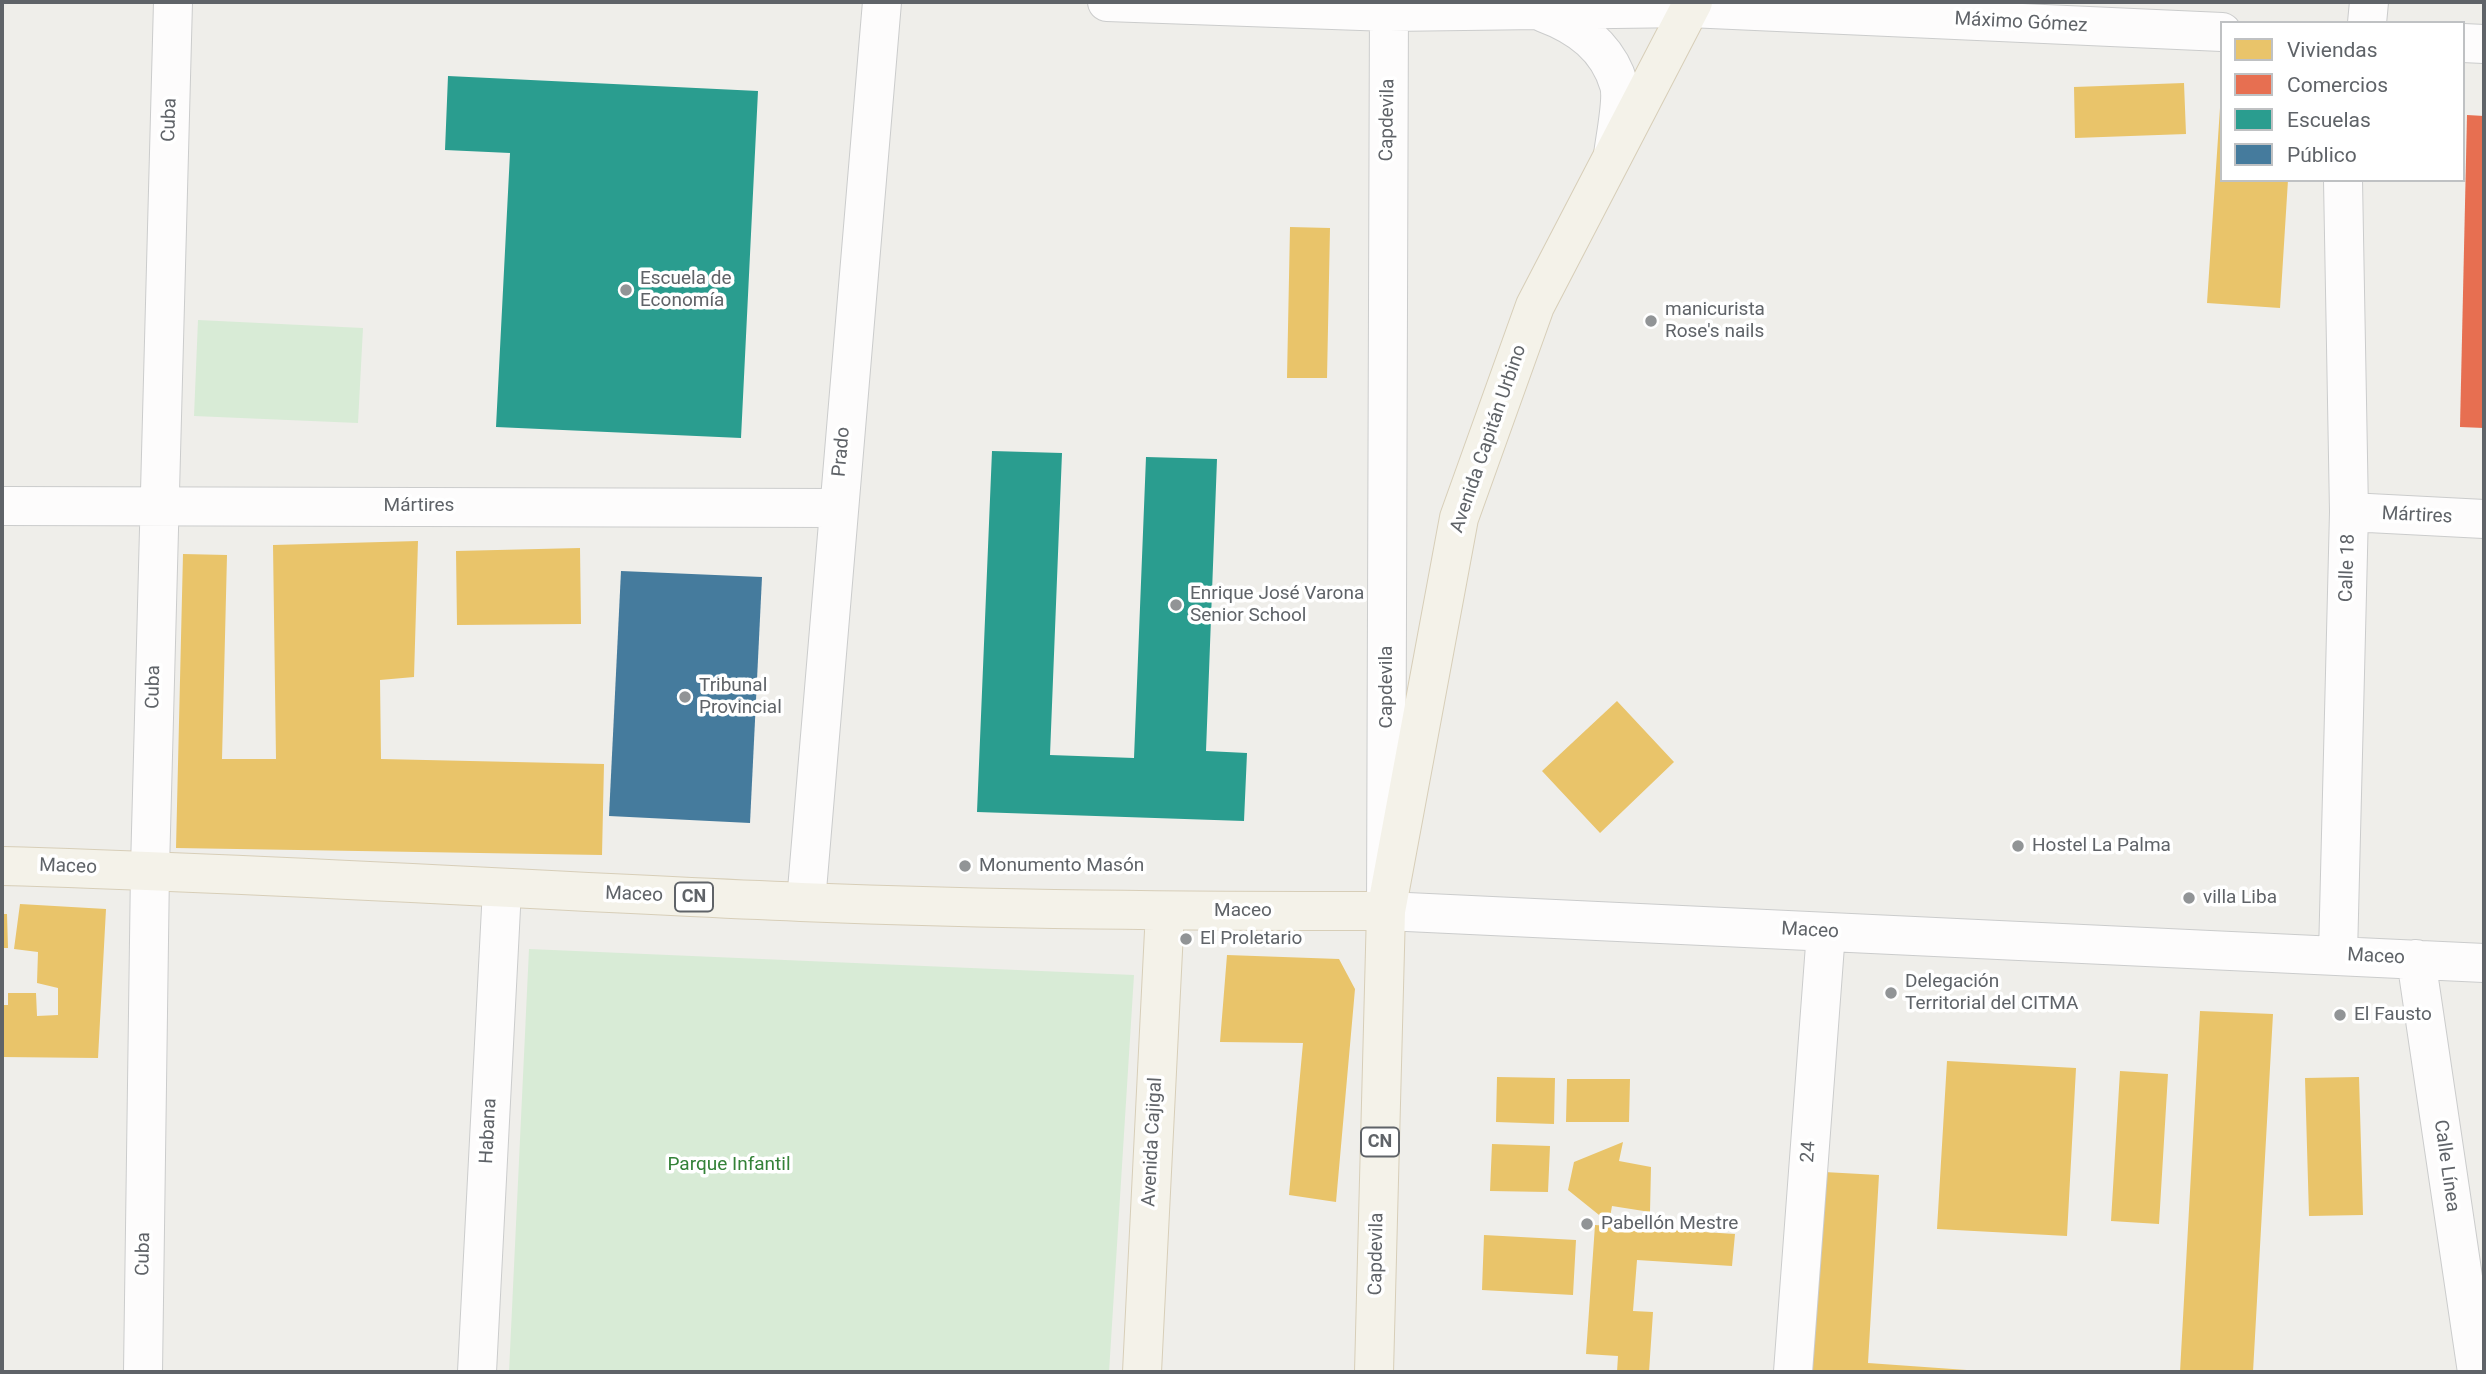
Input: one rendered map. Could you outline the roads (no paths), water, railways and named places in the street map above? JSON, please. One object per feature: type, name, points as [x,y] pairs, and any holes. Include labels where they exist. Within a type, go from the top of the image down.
[{"type":"main road","name":"Avenida Capitán Urbino","points":[[1386,911],[1459,518],[1535,306],[1691,5]]},
{"type":"main road","name":"Maceo","points":[[2,866],[150,869],[502,889],[806,902],[1165,911],[1386,911]]},
{"type":"main road","name":"Avenida Cajigal","points":[[1142,1372],[1165,911]]},
{"type":"main road","name":"Capdevila","points":[[1374,1372],[1386,911]]},
{"type":"street","name":"Cuba","points":[[143,1372],[150,869],[173,2]]},
{"type":"street","name":"Prado","points":[[806,902],[837,508],[882,2]]},
{"type":"street","name":"Máximo Gómez","points":[[1107,2],[1534,10],[1691,5],[2220,32]]},
{"type":"street","points":[[2367,21],[2369,2]]},
{"type":"street","name":"Capdevila","points":[[1386,911],[1389,7]]},
{"type":"street","points":[[1534,10],[1561,19],[1595,39],[1620,86],[1613,155]]},
{"type":"street","points":[[2465,44],[2484,44]]},
{"type":"street","name":"Calle 18","points":[[2338,955],[2349,512],[2343,182]]},
{"type":"street","name":"Mártires","points":[[2,506],[837,508]]},
{"type":"street","name":"Mártires","points":[[2349,512],[2484,519]]},
{"type":"street","name":"Habana","points":[[477,1372],[502,889]]},
{"type":"street","name":"Maceo","points":[[1386,911],[2484,962]]},
{"type":"street","name":"24","points":[[1793,1372],[1826,932]]},
{"type":"street","name":"Calle Línea","points":[[2416,959],[2477,1372]]},
{"type":"place","name":"Escuela de Economía","points":[[626,290]]},
{"type":"place","name":"manicurista Rose's nails","points":[[1651,321]]},
{"type":"place","name":"Enrique José Varona Senior School","points":[[1176,605]]},
{"type":"place","name":"Tribunal Provincial","points":[[685,697]]},
{"type":"place","name":"Hostel La Palma","points":[[2018,846]]},
{"type":"place","name":"Monumento Masón","points":[[965,866]]},
{"type":"place","name":"villa Liba","points":[[2189,898]]},
{"type":"place","name":"El Proletario","points":[[1186,939]]},
{"type":"place","name":"Delegación Territorial del CITMA","points":[[1891,993]]},
{"type":"place","name":"El Fausto","points":[[2340,1015]]},
{"type":"place","name":"Pabellón Mestre","points":[[1587,1224]]},
{"type":"park label","name":"Parque Infantil","points":[[729,1165]]}]
